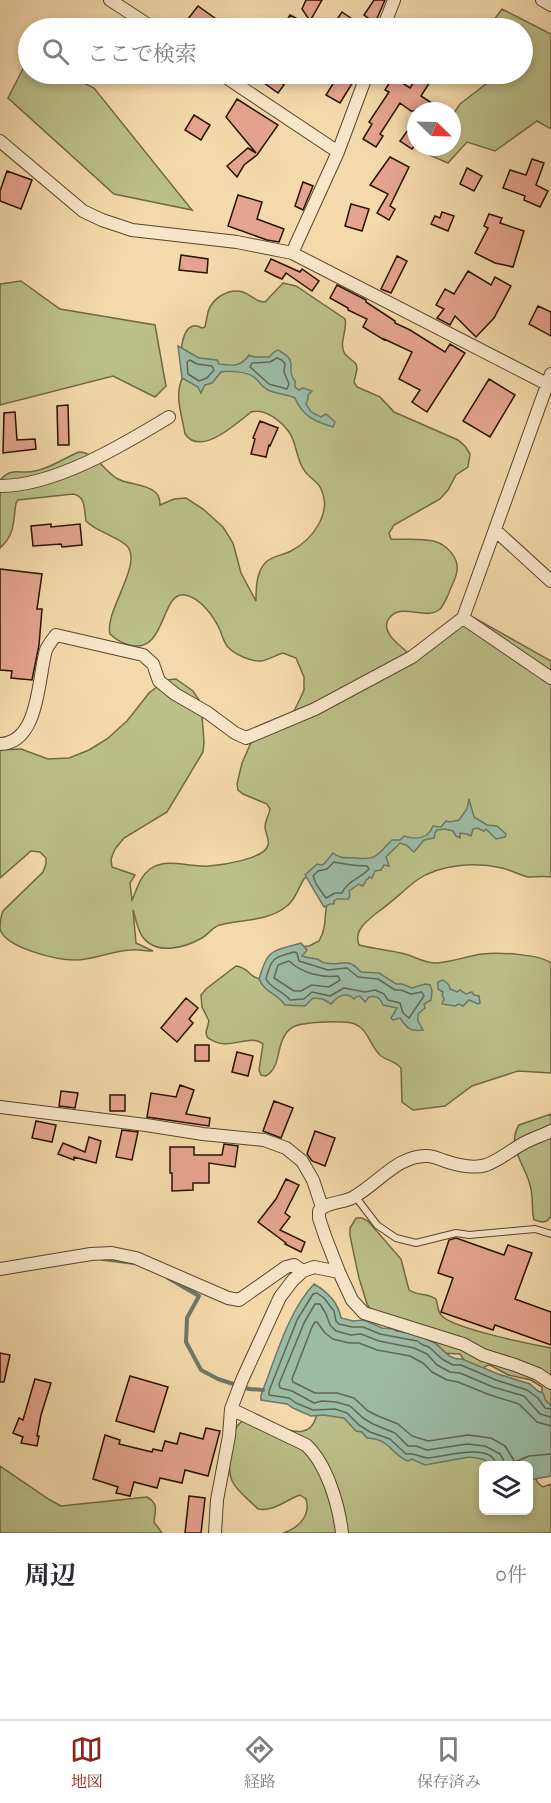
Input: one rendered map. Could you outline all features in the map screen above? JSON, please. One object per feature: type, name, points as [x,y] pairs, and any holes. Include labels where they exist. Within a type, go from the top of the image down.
[{"type":"street","points":[[110,0],[138,18]]},
{"type":"street","points":[[387,18],[394,0]]},
{"type":"street","points":[[542,0],[551,5]]},
{"type":"street","points":[[236,84],[338,152]]},
{"type":"street","points":[[292,253],[338,152],[363,84]]},
{"type":"street","points":[[0,141],[82,211],[102,220],[132,230],[237,242],[292,253],[549,379],[463,618],[412,657],[315,709],[246,738],[175,694],[159,681],[153,663],[143,655],[56,635],[46,648],[38,698],[28,725],[9,744],[0,744]]},
{"type":"street","points":[[0,486],[37,482],[70,469],[125,444],[169,417]]},
{"type":"street","points":[[495,530],[551,581]]},
{"type":"street","points":[[463,618],[551,678]]},
{"type":"street","points":[[0,1107],[264,1140],[286,1148],[302,1161],[313,1180],[322,1206]]},
{"type":"street","points":[[551,1131],[526,1142],[484,1166],[447,1162],[429,1155],[407,1160],[355,1196],[345,1201],[322,1206],[319,1211],[319,1218],[339,1272],[352,1299],[364,1313],[463,1344],[483,1355],[530,1371],[551,1383]]},
{"type":"street","points":[[0,1269],[112,1252],[136,1258],[228,1298],[238,1300],[286,1267],[294,1265],[303,1271]]},
{"type":"street","points":[[215,1533],[217,1500],[229,1437],[231,1409],[280,1297],[303,1271],[314,1268],[339,1272]]},
{"type":"street","points":[[231,1409],[306,1445],[314,1452],[320,1461],[336,1504],[342,1533]]},
{"type":"lane","points":[[355,1196],[376,1225],[396,1238],[416,1243],[456,1233],[469,1235],[535,1229],[551,1234]]},
{"type":"green space","points":[[502,9],[520,18],[495,18]]},
{"type":"green space","points":[[533,25],[551,34],[551,129],[537,121],[495,151],[467,142],[461,149],[461,103],[486,84],[533,84]]},
{"type":"green space","points":[[18,78],[18,84],[86,84],[94,88],[192,210],[114,194],[8,98]]},
{"type":"green space","points":[[432,156],[454,156],[448,163]]},
{"type":"green space","points":[[21,281],[60,309],[155,325],[166,386],[155,397],[113,376],[0,405],[0,284]]},
{"type":"green space","points":[[283,283],[296,286],[345,319],[342,346],[346,355],[356,364],[354,382],[357,387],[380,397],[394,412],[458,440],[470,454],[468,467],[456,475],[440,499],[394,525],[389,533],[391,539],[433,541],[447,548],[454,556],[457,571],[455,580],[440,609],[428,613],[406,611],[393,614],[387,625],[389,634],[408,653],[467,616],[471,616],[551,661],[551,877],[528,877],[502,868],[481,865],[458,866],[436,871],[417,880],[370,918],[362,926],[358,935],[359,945],[405,954],[432,963],[498,953],[518,954],[551,963],[551,1073],[518,1071],[472,1086],[445,1106],[413,1110],[402,1102],[401,1068],[381,1056],[363,1030],[355,1024],[325,1022],[294,1027],[282,1040],[274,1068],[266,1076],[261,1075],[259,1070],[263,1044],[251,1040],[222,1044],[207,1037],[209,1021],[202,1007],[201,995],[236,966],[264,980],[343,991],[425,996],[300,959],[300,947],[319,941],[324,925],[328,900],[315,870],[304,879],[290,903],[279,911],[263,917],[217,926],[202,938],[179,947],[162,948],[148,942],[140,933],[133,910],[136,943],[153,951],[130,950],[82,960],[67,959],[33,952],[21,947],[4,936],[0,929],[3,911],[43,872],[46,858],[40,852],[31,851],[0,878],[0,750],[21,749],[48,759],[69,758],[89,750],[107,739],[127,721],[149,693],[166,680],[176,679],[193,691],[199,700],[203,752],[167,812],[124,838],[115,849],[111,859],[112,867],[135,875],[130,883],[132,900],[143,876],[157,866],[171,863],[209,866],[233,863],[259,854],[268,845],[265,827],[270,809],[267,804],[243,794],[238,790],[237,784],[242,763],[253,738],[294,711],[300,699],[304,690],[304,677],[296,658],[283,653],[257,661],[238,655],[224,641],[211,614],[196,600],[185,595],[177,596],[171,603],[157,633],[150,641],[141,646],[119,641],[110,634],[110,624],[131,563],[131,553],[126,545],[86,521],[82,501],[73,494],[18,500],[11,533],[0,548],[0,480],[9,473],[47,468],[79,452],[90,455],[118,479],[151,489],[158,496],[160,505],[174,499],[186,498],[203,509],[223,527],[233,543],[241,573],[256,601],[257,581],[263,566],[271,558],[299,546],[313,533],[323,515],[324,496],[320,487],[301,466],[289,432],[267,414],[251,412],[219,436],[200,442],[192,440],[185,434],[179,404],[179,389],[184,375],[234,369],[249,371],[303,396],[248,366],[217,370],[181,352],[186,332],[192,326],[205,327],[210,307],[217,298],[232,291],[238,291],[265,302]]},
{"type":"green space","points":[[551,1114],[551,1216],[547,1221],[542,1222],[534,1220],[531,1188],[515,1148],[515,1140],[519,1125]]},
{"type":"green space","points":[[356,1218],[368,1221],[401,1259],[409,1290],[436,1299],[442,1316],[477,1331],[551,1348],[551,1407],[542,1396],[542,1387],[531,1380],[508,1375],[490,1365],[482,1369],[466,1363],[460,1354],[441,1353],[434,1346],[376,1318],[367,1304],[350,1236],[350,1228]]},
{"type":"green space","points":[[318,1410],[464,1454],[494,1459],[495,1461],[479,1461],[479,1515],[533,1515],[534,1475],[543,1487],[551,1484],[551,1533],[283,1533],[294,1528],[302,1520],[307,1510],[306,1499],[300,1495],[274,1507],[258,1509],[239,1491],[232,1480],[230,1464],[234,1434],[239,1423],[246,1420],[303,1431],[312,1426]]},
{"type":"green space","points":[[0,1466],[61,1506],[147,1497],[155,1505],[154,1522],[162,1533],[0,1533]]},
{"type":"water","points":[[178,346],[199,358],[217,360],[219,364],[228,365],[240,364],[249,355],[269,357],[278,350],[290,359],[295,387],[299,390],[303,388],[312,391],[308,395],[306,404],[311,412],[321,417],[326,414],[335,422],[333,427],[310,417],[295,398],[268,390],[254,377],[247,374],[233,371],[221,372],[212,383],[205,385],[201,393],[198,387],[182,378]]},
{"type":"water","points":[[469,799],[474,817],[487,825],[497,826],[506,834],[505,837],[496,839],[486,829],[484,831],[477,828],[473,829],[471,836],[460,833],[460,838],[453,831],[445,829],[437,830],[434,838],[424,840],[414,852],[400,843],[386,857],[389,866],[384,865],[381,870],[375,871],[372,878],[369,877],[366,880],[363,886],[359,884],[349,891],[348,899],[337,899],[334,904],[324,907],[305,875],[317,864],[324,864],[333,853],[342,857],[363,859],[373,857],[392,840],[400,840],[404,836],[417,838],[425,836],[433,826],[441,827],[446,821],[459,820],[467,809]]},
{"type":"water","points":[[301,943],[307,950],[302,956],[304,957],[317,959],[323,963],[348,963],[361,972],[379,973],[396,984],[412,988],[425,984],[430,985],[431,1000],[424,1004],[425,1008],[418,1014],[418,1021],[423,1030],[409,1028],[400,1018],[393,1020],[391,1018],[397,1008],[383,1005],[374,996],[369,997],[365,1002],[360,996],[354,999],[345,995],[331,1004],[323,999],[313,998],[305,1006],[285,1005],[264,987],[259,979],[268,956],[277,950]]},
{"type":"water","points":[[443,980],[450,989],[457,992],[460,990],[466,994],[472,992],[479,996],[480,1003],[469,1000],[463,1006],[442,1004],[443,992],[438,989],[438,982]]},
{"type":"water","points":[[314,1284],[332,1298],[341,1318],[353,1321],[364,1320],[382,1328],[420,1336],[437,1344],[453,1358],[462,1359],[530,1384],[543,1393],[546,1401],[551,1405],[551,1476],[533,1479],[533,1461],[486,1461],[469,1457],[425,1465],[412,1459],[408,1461],[381,1441],[367,1438],[362,1432],[356,1431],[344,1418],[311,1416],[287,1404],[261,1400],[289,1322]]},
{"type":"building","points":[[306,0],[322,0],[312,18],[308,18],[302,9]]},
{"type":"building","points":[[374,0],[385,0],[377,18],[368,18],[364,15]]},
{"type":"building","points":[[198,6],[215,18],[189,18]]},
{"type":"building","points":[[342,12],[351,18],[338,18]]},
{"type":"building","points":[[266,84],[284,85],[278,93]]},
{"type":"building","points":[[333,84],[352,84],[340,103],[326,95]]},
{"type":"building","points":[[389,84],[404,84],[410,88],[413,84],[429,84],[421,96],[430,102],[407,102],[407,108],[400,103],[380,134],[383,136],[376,147],[363,139],[372,124],[369,122],[389,92],[385,90]]},
{"type":"building","points":[[237,99],[278,125],[257,155],[244,165],[237,177],[227,166],[248,148],[256,153],[226,117]]},
{"type":"building","points":[[194,115],[210,125],[201,140],[185,130]]},
{"type":"building","points":[[407,131],[407,146],[400,141]]},
{"type":"building","points":[[390,157],[409,167],[390,206],[395,209],[389,220],[377,213],[388,194],[370,185]]},
{"type":"building","points":[[532,159],[544,163],[536,185],[548,191],[540,207],[524,200],[525,196],[503,188],[510,170],[526,175]]},
{"type":"building","points":[[467,168],[482,176],[474,191],[460,184]]},
{"type":"building","points":[[7,171],[32,180],[21,209],[0,201],[0,191]]},
{"type":"building","points":[[303,182],[313,186],[303,210],[295,206]]},
{"type":"building","points":[[238,195],[262,202],[257,219],[284,229],[279,242],[228,226]]},
{"type":"building","points":[[351,204],[369,209],[362,231],[345,226]]},
{"type":"building","points":[[442,212],[454,216],[448,231],[431,224],[435,216],[440,218]]},
{"type":"building","points":[[489,214],[502,218],[500,223],[524,231],[513,267],[495,263],[475,253],[488,228],[484,226]]},
{"type":"building","points":[[181,255],[208,259],[207,273],[179,270]]},
{"type":"building","points":[[397,256],[407,261],[391,293],[381,289]]},
{"type":"building","points":[[271,259],[300,272],[302,269],[319,281],[312,291],[286,273],[282,279],[275,276],[265,271]]},
{"type":"building","points":[[468,271],[491,285],[495,277],[511,286],[494,318],[476,337],[455,316],[450,325],[437,318],[444,309],[436,305],[445,289],[454,294]]},
{"type":"building","points":[[337,285],[366,300],[395,323],[445,352],[450,344],[465,353],[427,412],[412,402],[420,390],[399,379],[412,352],[384,340],[363,327],[367,319],[330,298]]},
{"type":"building","points":[[538,306],[551,312],[551,336],[529,324]]},
{"type":"building","points":[[489,379],[515,395],[490,437],[463,421]]},
{"type":"building","points":[[68,405],[69,445],[58,445],[57,406]]},
{"type":"building","points":[[15,412],[17,440],[35,439],[36,449],[3,453],[4,413]]},
{"type":"building","points":[[260,421],[278,428],[269,445],[266,457],[251,454],[255,439],[253,438]]},
{"type":"building","points":[[51,524],[51,527],[80,524],[82,545],[33,546],[31,526]]},
{"type":"building","points":[[0,569],[42,574],[37,609],[42,609],[39,645],[32,680],[11,678],[12,671],[0,670]]},
{"type":"building","points":[[186,998],[198,1008],[189,1019],[193,1023],[177,1042],[161,1028]]},
{"type":"building","points":[[195,1045],[209,1045],[209,1061],[195,1061]]},
{"type":"building","points":[[237,1052],[253,1056],[248,1076],[232,1072]]},
{"type":"building","points":[[180,1085],[194,1090],[186,1114],[210,1118],[209,1126],[147,1117],[151,1093],[176,1097]]},
{"type":"building","points":[[61,1091],[78,1093],[75,1108],[59,1106]]},
{"type":"building","points":[[110,1095],[125,1095],[125,1111],[110,1111]]},
{"type":"building","points":[[274,1101],[293,1108],[281,1138],[263,1131]]},
{"type":"building","points":[[36,1121],[56,1125],[52,1142],[32,1138]]},
{"type":"building","points":[[122,1130],[138,1132],[132,1160],[116,1157]]},
{"type":"building","points":[[315,1131],[335,1138],[325,1166],[312,1161],[307,1154]]},
{"type":"building","points":[[89,1137],[101,1141],[96,1163],[74,1157],[74,1160],[58,1154],[63,1143],[85,1152]]},
{"type":"building","points":[[224,1144],[238,1146],[235,1167],[209,1163],[209,1183],[193,1183],[193,1190],[172,1191],[170,1147],[194,1147],[194,1155],[222,1155]]},
{"type":"building","points":[[286,1179],[299,1185],[285,1213],[290,1217],[280,1230],[305,1242],[301,1252],[285,1244],[258,1222],[276,1199]]},
{"type":"building","points":[[456,1238],[504,1255],[508,1245],[532,1253],[515,1299],[551,1312],[551,1345],[495,1325],[493,1330],[441,1312],[453,1278],[438,1273],[449,1240]]},
{"type":"building","points":[[0,1353],[10,1355],[4,1382],[0,1382]]},
{"type":"building","points":[[130,1376],[168,1387],[154,1432],[116,1421]]},
{"type":"building","points":[[35,1379],[51,1383],[41,1415],[37,1446],[21,1443],[23,1437],[13,1433],[19,1418],[23,1420]]},
{"type":"building","points":[[206,1428],[220,1431],[208,1476],[185,1470],[182,1483],[160,1478],[157,1488],[134,1482],[130,1496],[116,1493],[118,1487],[93,1479],[105,1435],[120,1440],[119,1444],[152,1452],[153,1449],[162,1451],[165,1441],[177,1444],[180,1433],[203,1439]]},
{"type":"building","points":[[189,1496],[205,1498],[201,1533],[185,1533]]},
{"type":"waterway","points":[[103,1259],[134,1263]]},
{"type":"waterway","points":[[168,1278],[199,1296],[187,1318],[186,1342],[201,1370],[218,1379],[249,1389],[263,1390]]}]
